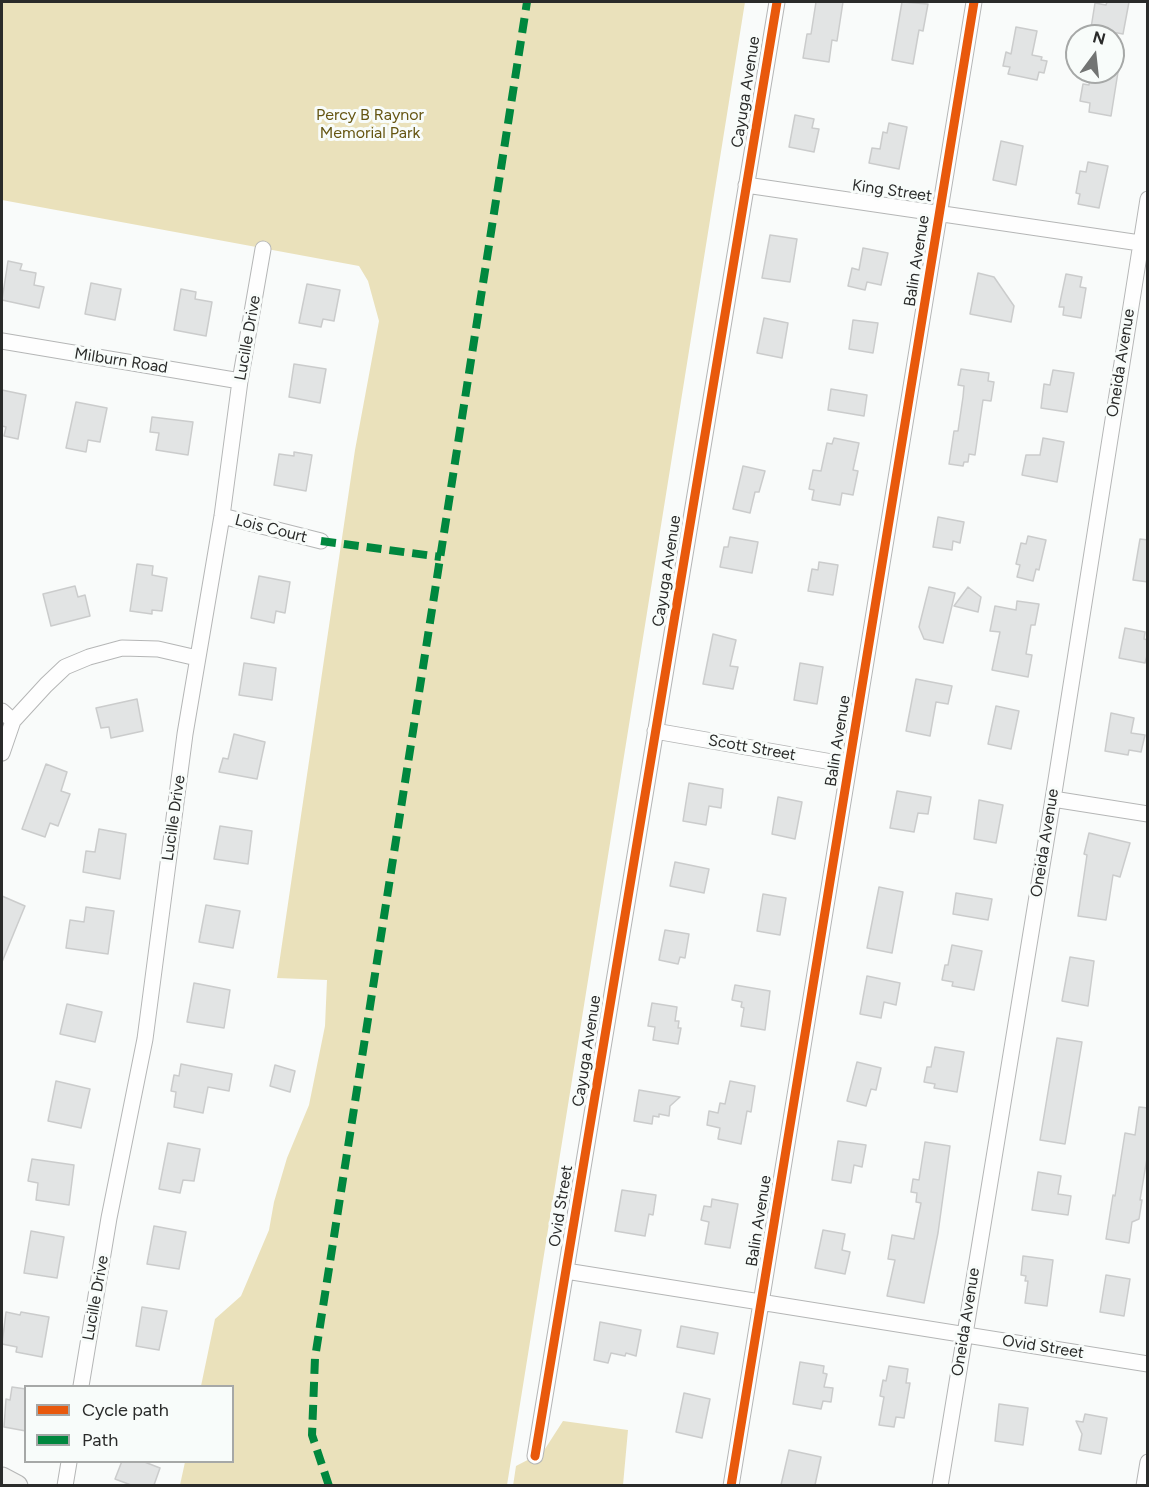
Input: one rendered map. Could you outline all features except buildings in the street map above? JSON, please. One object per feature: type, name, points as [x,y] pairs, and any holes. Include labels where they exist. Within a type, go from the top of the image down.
[{"type":"street","name":"Cayuga Avenue","points":[[586,1146],[777,2]]},
{"type":"street","name":"Balin Avenue","points":[[731,1485],[974,2]]},
{"type":"street","name":"King Street","points":[[746,185],[1140,243]]},
{"type":"street","name":"Oneida Avenue","points":[[940,1485],[1053,799],[1148,199]]},
{"type":"street","name":"Lucille Drive","points":[[81,1385],[109,1218],[145,1039],[197,658],[222,516],[240,381],[263,249]]},
{"type":"street","name":"Milburn Road","points":[[2,341],[240,381]]},
{"type":"street","name":"Lois Court","points":[[222,516],[321,541]]},
{"type":"street","points":[[2,753],[7,716],[65,667],[89,657],[122,648],[158,649],[197,658]]},
{"type":"street","name":"Scott Street","points":[[655,731],[849,765]]},
{"type":"street","points":[[1053,799],[1148,814]]},
{"type":"street","name":"Ovid Street","points":[[586,1146],[566,1271],[1148,1364]]},
{"type":"street","points":[[535,1456],[566,1271]]},
{"type":"street","points":[[1144,1485],[1148,1462]]},
{"type":"street","points":[[65,1485],[69,1463]]},
{"type":"street","points":[[2,1478],[17,1485]]},
{"type":"green space","name":"Percy B Raynor Memorial Park","points":[[2,2],[745,2],[507,1485],[180,1485],[185,1463],[234,1463],[234,1385],[201,1385],[215,1319],[241,1296],[269,1230],[274,1202],[287,1158],[309,1105],[325,1026],[327,980],[277,978],[355,450],[379,321],[368,281],[359,266],[2,200]]},
{"type":"green space","points":[[563,1421],[628,1430],[623,1485],[513,1486],[516,1466],[543,1452]]},
{"type":"marked path","points":[[329,1486],[312,1435],[315,1358],[527,2]]},
{"type":"marked path","points":[[321,541],[441,557]]},
{"type":"cycle path","points":[[535,1456],[777,2]]},
{"type":"cycle path","points":[[731,1486],[974,2]]}]
